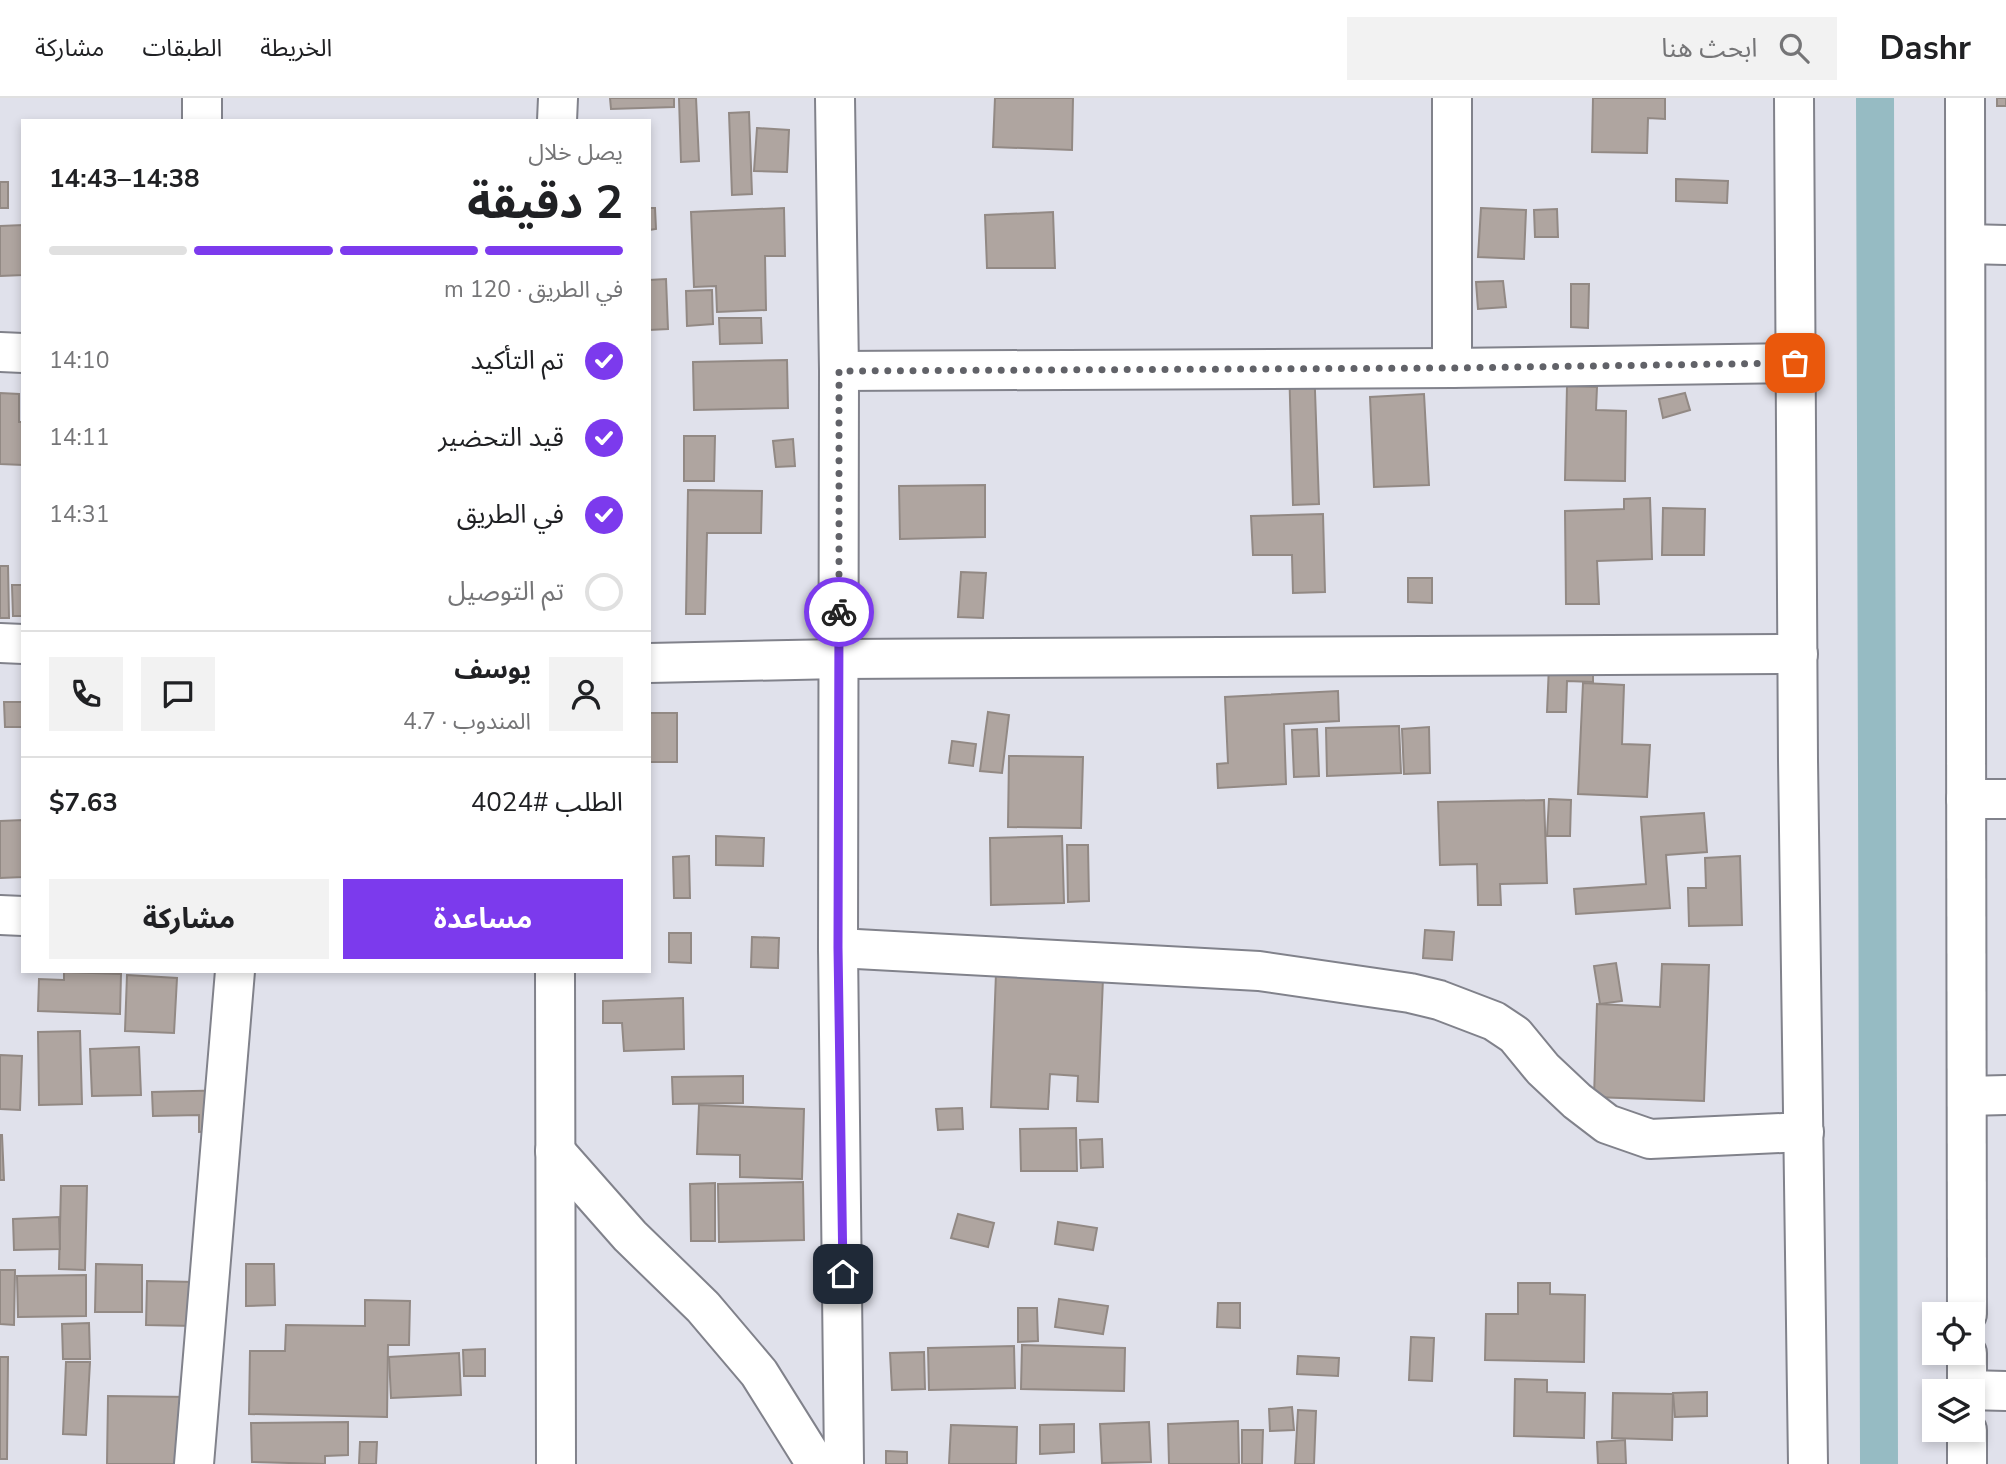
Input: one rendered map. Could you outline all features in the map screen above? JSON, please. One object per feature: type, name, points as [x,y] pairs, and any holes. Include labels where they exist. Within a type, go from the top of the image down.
[{"type":"street","points":[[202,98],[202,119]]},
{"type":"street","points":[[557,119],[558,98]]},
{"type":"street","points":[[835,98],[839,371],[838,948],[844,1464]]},
{"type":"street","points":[[1452,98],[1452,368]]},
{"type":"street","points":[[1794,98],[1808,1464]]},
{"type":"street","points":[[1965,98],[1967,1302]]},
{"type":"street","points":[[1966,244],[2006,245]]},
{"type":"street","points":[[0,352],[21,353]]},
{"type":"street","points":[[839,371],[1452,368],[1795,363]]},
{"type":"street","points":[[0,643],[21,644]]},
{"type":"street","points":[[651,663],[839,659],[1798,654]]},
{"type":"street","points":[[1966,799],[2006,799]]},
{"type":"street","points":[[0,915],[21,916]]},
{"type":"street","points":[[838,948],[1259,971],[1409,993],[1439,1000],[1494,1021],[1515,1035],[1543,1069],[1577,1101],[1608,1124],[1650,1139],[1804,1132]]},
{"type":"street","points":[[194,1464],[235,973]]},
{"type":"street","points":[[555,973],[556,1464]]},
{"type":"street","points":[[1966,1096],[2006,1095]]},
{"type":"street","points":[[555,1150],[630,1236],[703,1307],[759,1373],[816,1464]]},
{"type":"street","points":[[1985,1391],[2006,1391]]},
{"type":"street","points":[[1967,1442],[1967,1464]]},
{"type":"building","points":[[610,98],[674,98],[674,107],[611,109]]},
{"type":"building","points":[[679,98],[696,98],[699,161],[681,162]]},
{"type":"building","points":[[995,98],[1073,98],[1072,150],[993,147]]},
{"type":"building","points":[[1593,98],[1665,98],[1665,119],[1648,118],[1647,153],[1592,152]]},
{"type":"building","points":[[1997,98],[2006,98],[2006,106],[1997,106]]},
{"type":"building","points":[[749,112],[752,194],[732,195],[729,113]]},
{"type":"building","points":[[757,128],[789,130],[787,172],[754,171]]},
{"type":"building","points":[[1676,179],[1728,181],[1727,203],[1676,201]]},
{"type":"building","points":[[0,182],[8,182],[8,208],[0,208]]},
{"type":"building","points":[[651,208],[655,208],[656,229],[651,230]]},
{"type":"building","points":[[784,208],[785,256],[765,256],[766,310],[717,312],[716,286],[694,287],[691,212]]},
{"type":"building","points":[[1481,208],[1526,210],[1524,259],[1478,257]]},
{"type":"building","points":[[1557,209],[1558,237],[1535,237],[1534,210]]},
{"type":"building","points":[[1053,212],[1055,268],[987,268],[985,215]]},
{"type":"building","points":[[21,225],[21,275],[0,276],[0,226]]},
{"type":"building","points":[[666,279],[668,329],[651,330],[651,280]]},
{"type":"building","points":[[1503,281],[1506,307],[1478,309],[1476,282]]},
{"type":"building","points":[[1571,284],[1589,284],[1588,328],[1571,327]]},
{"type":"building","points":[[712,290],[713,324],[687,326],[686,291]]},
{"type":"building","points":[[719,318],[761,318],[762,343],[720,344]]},
{"type":"building","points":[[787,360],[788,408],[694,410],[693,362]]},
{"type":"building","points":[[1314,363],[1319,504],[1293,505],[1289,364]]},
{"type":"building","points":[[1567,386],[1597,387],[1596,410],[1626,411],[1625,481],[1565,480]]},
{"type":"building","points":[[0,393],[19,394],[21,465],[0,464]]},
{"type":"building","points":[[1685,393],[1690,410],[1663,418],[1659,399]]},
{"type":"building","points":[[1424,394],[1429,485],[1374,487],[1370,397]]},
{"type":"building","points":[[684,436],[715,436],[714,481],[684,481]]},
{"type":"building","points":[[793,439],[795,466],[776,467],[773,441]]},
{"type":"building","points":[[985,485],[985,537],[900,539],[899,486]]},
{"type":"building","points":[[688,490],[762,491],[761,533],[707,533],[705,614],[686,614]]},
{"type":"building","points":[[1650,498],[1652,559],[1597,561],[1599,604],[1566,604],[1565,511],[1624,509],[1624,499]]},
{"type":"building","points":[[1663,508],[1705,509],[1704,555],[1662,555]]},
{"type":"building","points":[[1323,514],[1325,592],[1293,593],[1292,555],[1253,555],[1251,516]]},
{"type":"building","points":[[0,566],[8,566],[9,618],[0,618]]},
{"type":"building","points":[[961,572],[986,573],[983,618],[958,617]]},
{"type":"building","points":[[1408,578],[1432,578],[1432,603],[1408,602]]},
{"type":"building","points":[[12,585],[21,585],[21,616],[13,616]]},
{"type":"building","points":[[1549,665],[1593,666],[1593,682],[1567,681],[1566,712],[1547,712]]},
{"type":"building","points":[[1583,683],[1624,685],[1622,744],[1650,745],[1647,797],[1578,794]]},
{"type":"building","points":[[1338,691],[1339,721],[1284,724],[1286,784],[1218,788],[1217,764],[1228,763],[1225,697]]},
{"type":"building","points":[[4,702],[21,702],[21,727],[5,727]]},
{"type":"building","points":[[988,712],[1009,715],[1002,773],[980,771]]},
{"type":"building","points":[[651,713],[677,713],[677,762],[651,762]]},
{"type":"building","points":[[1399,726],[1401,773],[1327,776],[1326,728]]},
{"type":"building","points":[[1429,727],[1430,773],[1404,774],[1402,729]]},
{"type":"building","points":[[1317,729],[1319,776],[1294,777],[1292,730]]},
{"type":"building","points":[[952,741],[976,744],[973,766],[949,763]]},
{"type":"building","points":[[1009,756],[1083,757],[1081,828],[1008,827]]},
{"type":"building","points":[[1549,799],[1571,800],[1570,836],[1547,836]]},
{"type":"building","points":[[1544,800],[1547,883],[1500,884],[1501,905],[1478,905],[1477,864],[1440,865],[1438,802]]},
{"type":"building","points":[[1704,813],[1707,852],[1666,855],[1670,908],[1576,914],[1574,889],[1646,884],[1641,817]]},
{"type":"building","points":[[21,820],[21,877],[0,878],[0,821]]},
{"type":"building","points":[[716,836],[764,838],[763,866],[716,865]]},
{"type":"building","points":[[1062,836],[1064,903],[991,905],[990,838]]},
{"type":"building","points":[[1067,845],[1088,845],[1089,901],[1068,902]]},
{"type":"building","points":[[689,856],[690,898],[674,898],[673,857]]},
{"type":"building","points":[[1740,856],[1742,925],[1689,926],[1688,888],[1706,888],[1705,858]]},
{"type":"building","points":[[1425,930],[1454,932],[1452,960],[1423,958]]},
{"type":"building","points":[[669,933],[691,933],[691,963],[669,962]]},
{"type":"building","points":[[752,937],[779,938],[778,968],[751,967]]},
{"type":"building","points":[[1616,963],[1622,1001],[1600,1004],[1594,966]]},
{"type":"building","points":[[1662,964],[1709,965],[1704,1101],[1594,1097],[1597,1004],[1660,1007]]},
{"type":"building","points":[[64,973],[121,974],[120,1014],[38,1011],[39,979],[64,980]]},
{"type":"building","points":[[996,973],[1103,978],[1098,1102],[1077,1101],[1078,1076],[1050,1074],[1048,1109],[991,1107]]},
{"type":"building","points":[[127,975],[177,978],[174,1033],[125,1031]]},
{"type":"building","points":[[683,998],[684,1049],[624,1051],[622,1023],[603,1023],[603,1001]]},
{"type":"building","points":[[80,1031],[82,1104],[39,1105],[38,1032]]},
{"type":"building","points":[[139,1047],[141,1095],[92,1096],[90,1049]]},
{"type":"building","points":[[0,1055],[22,1056],[20,1110],[0,1109]]},
{"type":"building","points":[[743,1076],[743,1103],[673,1104],[672,1077]]},
{"type":"building","points":[[234,1090],[235,1130],[199,1132],[199,1115],[153,1116],[152,1092]]},
{"type":"building","points":[[699,1105],[804,1109],[802,1179],[740,1177],[740,1155],[697,1154]]},
{"type":"building","points":[[962,1108],[963,1129],[938,1130],[936,1109]]},
{"type":"building","points":[[1076,1128],[1077,1171],[1021,1171],[1020,1129]]},
{"type":"building","points":[[2,1135],[4,1180],[0,1180]]},
{"type":"building","points":[[1102,1139],[1103,1167],[1081,1168],[1080,1140]]},
{"type":"building","points":[[803,1182],[804,1240],[719,1242],[718,1184]]},
{"type":"building","points":[[715,1183],[715,1241],[691,1241],[690,1184]]},
{"type":"building","points":[[61,1186],[87,1186],[85,1270],[59,1269]]},
{"type":"building","points":[[958,1214],[994,1223],[988,1247],[951,1238]]},
{"type":"building","points":[[59,1217],[60,1249],[14,1250],[13,1219]]},
{"type":"building","points":[[1058,1222],[1097,1228],[1093,1250],[1055,1244]]},
{"type":"building","points":[[96,1264],[142,1265],[142,1312],[95,1312]]},
{"type":"building","points":[[246,1264],[274,1264],[275,1305],[246,1306]]},
{"type":"building","points":[[0,1270],[15,1270],[14,1325],[0,1324]]},
{"type":"building","points":[[86,1275],[86,1316],[18,1317],[17,1276]]},
{"type":"building","points":[[147,1281],[195,1282],[194,1326],[146,1325]]},
{"type":"building","points":[[1518,1283],[1550,1283],[1550,1294],[1585,1295],[1584,1362],[1485,1360],[1486,1314],[1518,1314]]},
{"type":"building","points":[[1059,1299],[1108,1306],[1103,1334],[1055,1327]]},
{"type":"building","points":[[365,1300],[410,1301],[409,1345],[388,1345],[387,1417],[249,1414],[250,1351],[285,1351],[286,1325],[365,1326]]},
{"type":"building","points":[[1218,1303],[1240,1303],[1240,1328],[1217,1327]]},
{"type":"building","points":[[1018,1308],[1037,1308],[1038,1341],[1018,1342]]},
{"type":"building","points":[[89,1323],[90,1359],[63,1359],[62,1324]]},
{"type":"building","points":[[1411,1337],[1434,1338],[1432,1381],[1409,1380]]},
{"type":"building","points":[[1022,1345],[1125,1348],[1124,1391],[1021,1389]]},
{"type":"building","points":[[1014,1346],[1015,1388],[929,1390],[928,1348]]},
{"type":"building","points":[[485,1349],[485,1376],[464,1376],[463,1350]]},
{"type":"building","points":[[924,1352],[925,1389],[892,1390],[890,1353]]},
{"type":"building","points":[[459,1353],[461,1395],[391,1398],[389,1357]]},
{"type":"building","points":[[1298,1356],[1339,1358],[1338,1376],[1297,1374]]},
{"type":"building","points":[[0,1357],[8,1357],[7,1459],[0,1459]]},
{"type":"building","points":[[66,1362],[90,1362],[86,1435],[63,1434]]},
{"type":"building","points":[[1515,1379],[1547,1380],[1547,1392],[1585,1393],[1584,1438],[1514,1436]]},
{"type":"building","points":[[1707,1392],[1707,1416],[1675,1417],[1673,1393]]},
{"type":"building","points":[[1613,1393],[1673,1394],[1672,1440],[1612,1438]]},
{"type":"building","points":[[108,1396],[192,1397],[184,1464],[107,1464]]},
{"type":"building","points":[[1292,1407],[1294,1430],[1270,1431],[1269,1409]]},
{"type":"building","points":[[1298,1410],[1316,1411],[1314,1464],[1295,1464]]},
{"type":"building","points":[[1238,1421],[1239,1464],[1169,1464],[1168,1424]]},
{"type":"building","points":[[348,1422],[348,1455],[325,1456],[325,1464],[252,1462],[251,1423]]},
{"type":"building","points":[[1149,1422],[1151,1462],[1102,1463],[1100,1424]]},
{"type":"building","points":[[1074,1424],[1074,1452],[1040,1454],[1040,1425]]},
{"type":"building","points":[[951,1425],[1017,1427],[1016,1464],[949,1464]]},
{"type":"building","points":[[1242,1430],[1263,1430],[1262,1464],[1242,1464]]},
{"type":"building","points":[[1625,1440],[1626,1464],[1598,1464],[1597,1442]]},
{"type":"building","points":[[360,1442],[377,1442],[376,1464],[359,1464]]},
{"type":"building","points":[[886,1451],[907,1452],[907,1464],[886,1464]]},
{"type":"waterway","points":[[1875,98],[1879,1464]]},
{"type":"way so far","points":[[839,612],[839,371],[1452,368],[1795,363]]},
{"type":"route","points":[[839,612],[838,948],[843,1274]]}]
